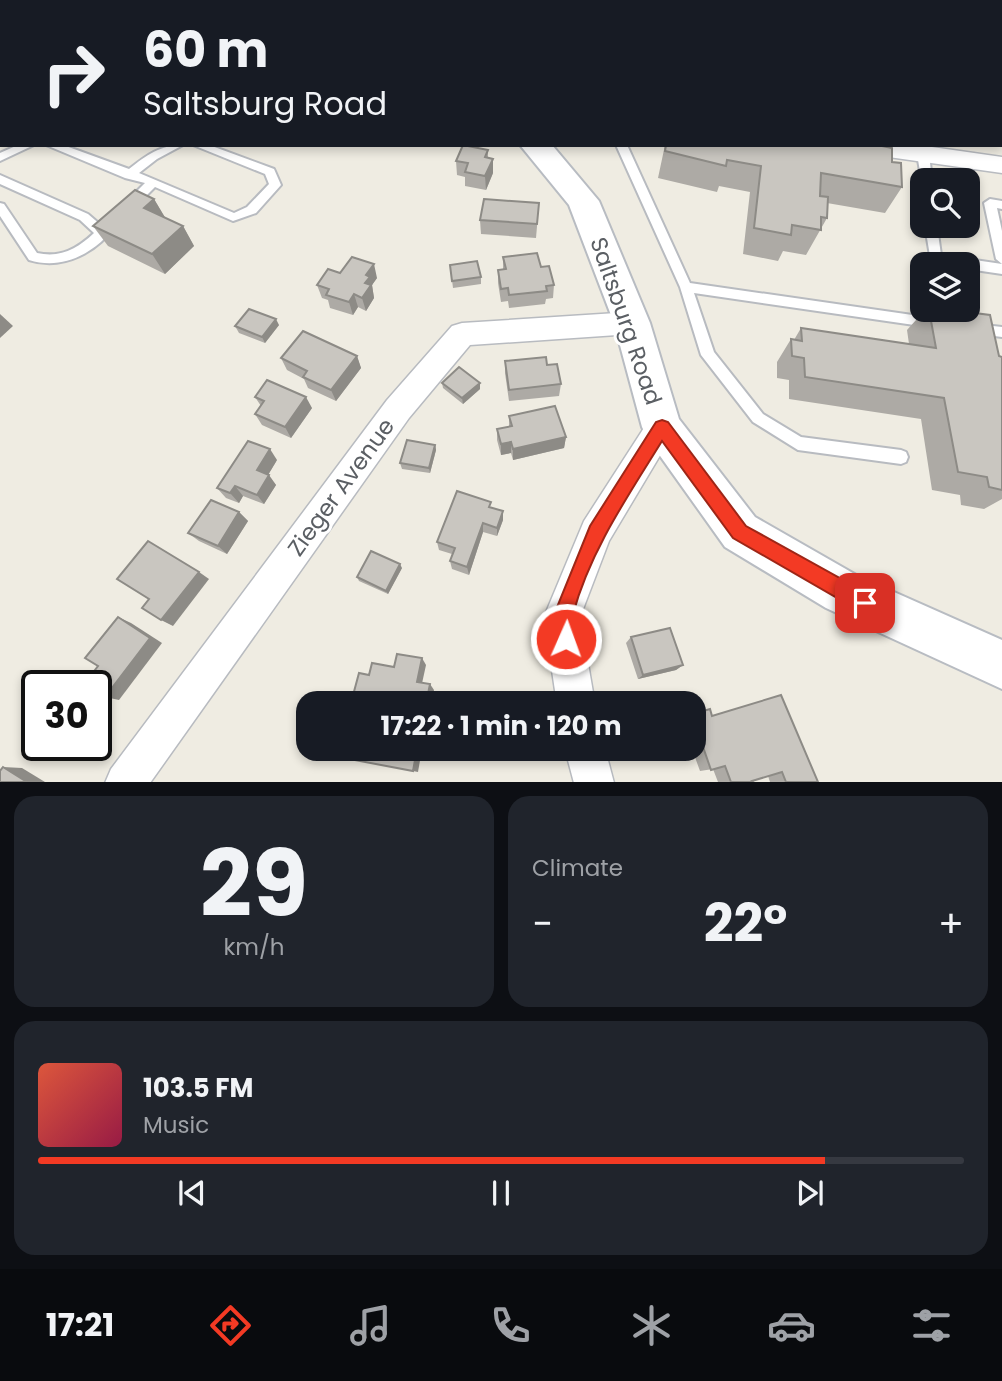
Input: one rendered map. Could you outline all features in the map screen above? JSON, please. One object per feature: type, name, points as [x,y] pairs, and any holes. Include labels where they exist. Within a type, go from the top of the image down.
[{"type":"main road","name":"Saltsburg Road","points":[[537,147],[583,201],[632,323],[662,427],[740,532],[842,592],[1002,665]]},
{"type":"street","points":[[874,147],[1002,165]]},
{"type":"street","name":"Zieger Avenue","points":[[125,782],[398,409],[462,334],[632,323]]},
{"type":"street","points":[[574,691],[562,617],[596,532],[662,427]]},
{"type":"street","points":[[588,761],[594,782]]},
{"type":"lane","points":[[0,157],[24,147]]},
{"type":"lane","points":[[56,147],[153,182],[233,217],[242,217],[251,211],[275,185],[270,172],[203,147]]},
{"type":"lane","points":[[129,175],[153,156],[173,147]]},
{"type":"lane","points":[[622,147],[686,287],[708,355],[758,418],[798,443],[901,457]]},
{"type":"lane","points":[[923,154],[925,168]]},
{"type":"lane","points":[[0,179],[84,217],[102,233]]},
{"type":"lane","points":[[0,207],[33,257],[50,262],[64,260],[102,233],[153,182]]},
{"type":"lane","points":[[1002,205],[990,203],[1002,259]]},
{"type":"lane","points":[[932,238],[935,259],[1002,269]]},
{"type":"lane","points":[[686,287],[947,324]]},
{"type":"lane","points":[[961,326],[1002,332]]},
{"type":"building","points":[[462,147],[488,150],[485,157],[493,159],[485,176],[465,172],[468,163],[456,161]]},
{"type":"building","points":[[666,147],[887,147],[892,148],[892,162],[901,163],[902,187],[821,173],[820,196],[828,197],[827,218],[821,217],[821,230],[792,225],[791,235],[754,228],[761,166],[727,160],[726,166],[665,151]]},
{"type":"building","points":[[135,190],[154,199],[144,208],[183,226],[152,254],[93,226]]},
{"type":"building","points":[[484,199],[539,203],[537,224],[480,220]]},
{"type":"building","points":[[537,253],[541,267],[549,266],[554,285],[546,286],[547,291],[509,295],[508,288],[501,289],[498,270],[506,269],[503,257]]},
{"type":"building","points":[[352,257],[374,264],[366,275],[370,277],[365,283],[371,285],[362,298],[354,294],[349,302],[326,295],[329,289],[317,285],[328,269],[340,273]]},
{"type":"building","points":[[477,261],[481,277],[452,281],[450,265]]},
{"type":"building","points":[[249,309],[276,319],[262,337],[235,326]]},
{"type":"building","points":[[980,314],[990,315],[999,356],[1002,357],[1002,490],[989,487],[987,477],[958,472],[944,398],[805,377],[804,358],[792,356],[791,339],[802,341],[801,328],[936,348],[931,322],[980,322]]},
{"type":"building","points":[[303,331],[357,356],[331,390],[303,377],[307,371],[281,358]]},
{"type":"building","points":[[546,357],[547,365],[557,364],[561,384],[509,390],[505,361]]},
{"type":"building","points":[[459,367],[480,383],[462,398],[442,383]]},
{"type":"building","points":[[267,380],[306,397],[285,427],[255,414],[264,401],[255,397]]},
{"type":"building","points":[[555,406],[566,437],[513,449],[511,442],[501,444],[497,429],[512,426],[509,416]]},
{"type":"building","points":[[407,440],[435,445],[429,468],[400,463]]},
{"type":"building","points":[[248,441],[270,449],[257,470],[269,475],[257,495],[235,486],[230,493],[217,488]]},
{"type":"building","points":[[457,491],[491,502],[489,507],[503,511],[497,528],[483,523],[467,567],[450,561],[455,548],[437,542]]},
{"type":"building","points":[[211,500],[239,512],[218,546],[188,533]]},
{"type":"building","points":[[148,541],[199,572],[161,620],[142,608],[149,599],[117,579]]},
{"type":"building","points":[[371,551],[400,564],[386,591],[357,577]]},
{"type":"building","points":[[118,617],[150,638],[112,688],[112,670],[95,670],[98,666],[85,658]]},
{"type":"building","points":[[670,628],[683,665],[643,675],[631,637]]},
{"type":"building","points":[[397,654],[422,658],[417,682],[430,684],[429,691],[354,691],[359,673],[369,675],[372,663],[394,667]]},
{"type":"building","points":[[781,695],[818,782],[786,782],[782,772],[753,782],[731,782],[725,766],[711,770],[706,756],[706,710],[710,709],[712,716]]},
{"type":"building","points":[[360,761],[415,761],[413,771]]},
{"type":"building","points":[[3,767],[27,782],[0,782],[0,771]]},
{"type":"route","points":[[566,639],[562,617],[596,532],[662,427],[740,532],[865,603]]}]
